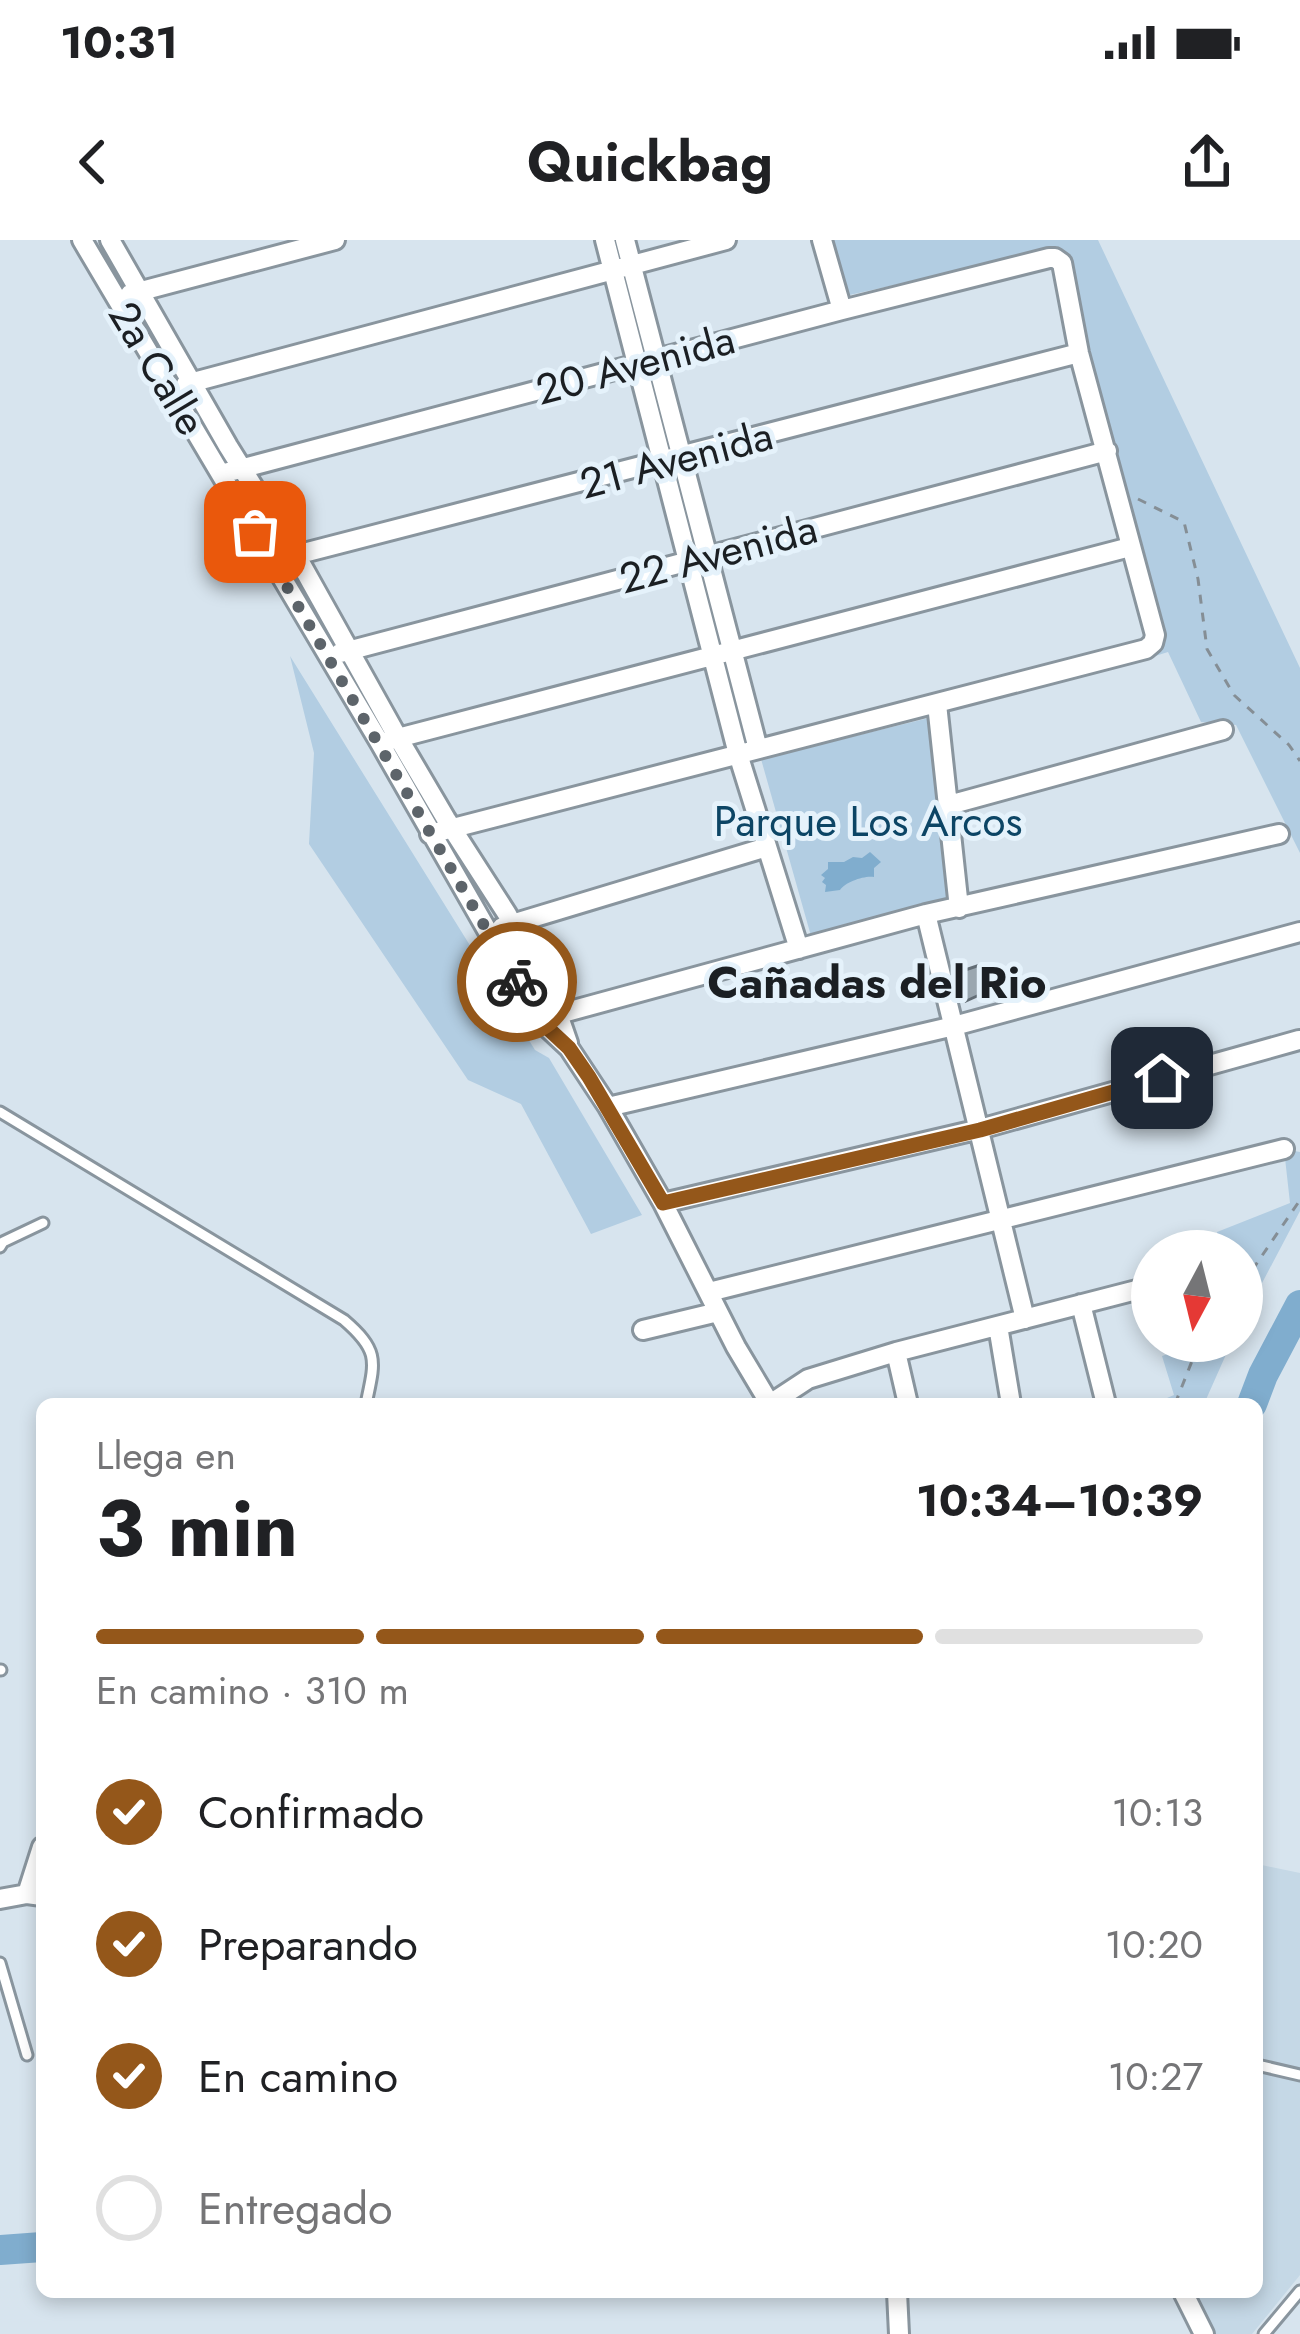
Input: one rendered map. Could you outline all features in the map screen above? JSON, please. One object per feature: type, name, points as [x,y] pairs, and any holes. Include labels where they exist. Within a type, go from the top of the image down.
[{"type":"street","name":"2a Calle","points":[[82,240],[329,657],[452,829],[512,924],[558,1014],[569,1048]]},
{"type":"street","name":"2a Calle","points":[[110,240],[350,650],[430,834],[538,1019],[569,1048],[608,1107],[767,1398]]},
{"type":"street","points":[[116,298],[334,240]]},
{"type":"street","points":[[605,240],[622,268],[723,654],[758,749]]},
{"type":"street","points":[[622,268],[625,240]]},
{"type":"street","points":[[169,388],[726,240]]},
{"type":"street","points":[[822,240],[842,310]]},
{"type":"street","name":"20 Avenida","points":[[221,474],[1048,258],[1062,263],[1079,353]]},
{"type":"street","points":[[430,834],[1146,649],[1155,634],[1079,353]]},
{"type":"street","name":"21 Avenida","points":[[272,562],[1079,353]]},
{"type":"street","name":"22 Avenida","points":[[329,657],[1107,451]]},
{"type":"street","points":[[389,740],[1130,547]]},
{"type":"street","points":[[723,654],[738,754],[799,949]]},
{"type":"street","points":[[937,704],[959,908]]},
{"type":"street","points":[[949,805],[1223,730]]},
{"type":"street","points":[[538,1019],[926,914],[1279,834]]},
{"type":"street","points":[[488,932],[767,847]]},
{"type":"street","points":[[926,914],[1025,1318]]},
{"type":"street","points":[[608,1107],[954,1026],[1300,932]]},
{"type":"street","points":[[663,1203],[980,1130],[1299,1040]]},
{"type":"street","points":[[709,1292],[1284,1149]]},
{"type":"street","points":[[779,1398],[808,1379],[896,1352],[1131,1291]]},
{"type":"street","points":[[1082,1304],[1105,1398]]},
{"type":"street","points":[[643,1330],[718,1312]]},
{"type":"street","points":[[998,1326],[1010,1398]]},
{"type":"street","points":[[896,1352],[907,1398]]},
{"type":"street","points":[[0,1899],[34,1895]]},
{"type":"street","points":[[897,2298],[899,2334]]},
{"type":"street","points":[[1187,2298],[1204,2334]]},
{"type":"lane","points":[[0,1112],[344,1321],[366,1339],[374,1356],[367,1398]]},
{"type":"lane","points":[[0,1247],[44,1223]]},
{"type":"lane","points":[[0,1963],[27,2055]]},
{"type":"lane","points":[[1263,2066],[1300,2075]]},
{"type":"lane","points":[[1264,2334],[1300,2290]]},
{"type":"path","points":[[1115,487],[1184,522],[1208,649],[1234,695],[1300,761]]},
{"type":"path","points":[[1263,1254],[1300,1200]]},
{"type":"path","points":[[1177,1398],[1192,1362]]},
{"type":"shaded area","points":[[870,852],[881,862],[874,868],[874,877],[825,892],[821,875],[828,862],[862,858]]},
{"type":"shaded area","points":[[1263,1865],[1300,1873],[1300,2275],[1252,2334],[1216,2334],[1198,2298],[1263,2298]]},
{"type":"green space","points":[[829,240],[1098,240],[1300,668],[1300,853],[1236,725],[1201,722],[1168,652],[1152,657],[1056,249],[845,296]]},
{"type":"green space","points":[[290,656],[535,1050],[549,1058],[642,1215],[591,1234],[521,1104],[468,1080],[309,844],[314,753]]},
{"type":"green space","name":"Parque Los Arcos","points":[[933,717],[958,907],[811,936],[761,759]]},
{"type":"green space","points":[[1284,1149],[1300,1152],[1300,1211],[1263,1281],[1263,1230],[1222,1230],[1290,1203]]},
{"type":"green space","points":[[1164,1362],[1223,1362],[1207,1398],[1167,1398],[1174,1395]]},
{"type":"building","points":[[980,965],[986,992],[966,1001],[959,972]]},
{"type":"waterway","points":[[1254,1398],[1300,1305]]},
{"type":"waterway","points":[[0,2250],[36,2247]]},
{"type":"way so far","points":[[255,532],[517,982]]},
{"type":"district","name":"Cañadas del Rio","points":[[877,982]]},
{"type":"route","points":[[517,982],[538,1019],[569,1048],[589,1077],[663,1203],[980,1130],[1162,1078]]}]
